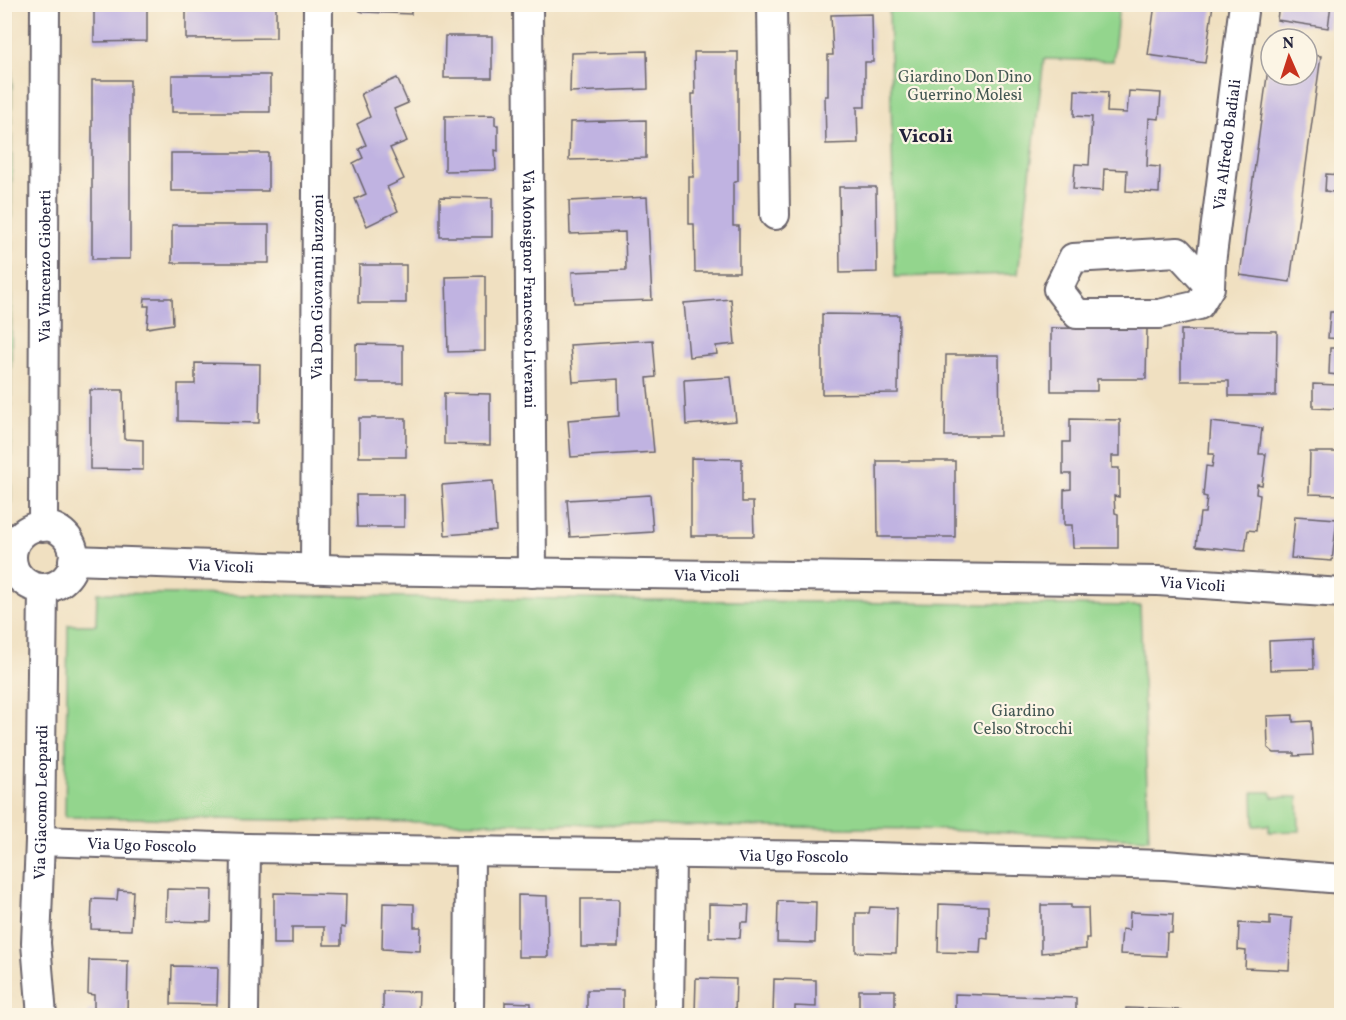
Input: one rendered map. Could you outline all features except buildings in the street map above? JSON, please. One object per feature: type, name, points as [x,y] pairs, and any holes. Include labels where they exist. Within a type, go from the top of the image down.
[{"type":"street","name":"Via Vincenzo Gioberti","points":[[43,526],[45,4]]},
{"type":"street","name":"Via Don Giovanni Buzzoni","points":[[315,569],[318,4]]},
{"type":"street","name":"Via Monsignor Francesco Liverani","points":[[528,4],[532,573]]},
{"type":"street","points":[[772,4],[775,215]]},
{"type":"street","name":"Via Alfredo Badiali","points":[[1210,287],[1211,262],[1244,4]]},
{"type":"street","points":[[1178,252],[1210,287],[1199,305],[1159,314],[1077,314],[1058,289],[1073,258],[1178,252]]},
{"type":"street","points":[[43,526],[59,531],[66,537],[71,546],[73,560],[68,575],[62,582],[43,588],[32,587],[23,581],[8,562],[15,543],[21,535],[30,529],[43,526]]},
{"type":"street","name":"Via Vicoli","points":[[73,560],[315,569],[1158,581],[1341,593]]},
{"type":"street","name":"Via Giacomo Leopardi","points":[[42,1016],[36,943],[40,841],[43,588]]},
{"type":"street","name":"Via Ugo Foscolo","points":[[40,841],[246,848],[838,856],[1154,864],[1341,879]]},
{"type":"street","points":[[243,1011],[246,848]]},
{"type":"street","points":[[468,1016],[470,851]]},
{"type":"street","points":[[669,1016],[671,855]]},
{"type":"green space","points":[[12,4],[11,505],[5,511],[4,5]]},
{"type":"green space","name":"Giardino Don Dino Guerrino Molesi","points":[[889,5],[1119,5],[1113,61],[1044,59],[1018,274],[895,277]]},
{"type":"green space","name":"Giardino Celso Strocchi","points":[[97,593],[1140,606],[1149,839],[919,829],[65,817],[68,625],[96,625]]},
{"type":"green space","points":[[1253,792],[1271,792],[1272,797],[1298,797],[1299,831],[1269,832],[1269,825],[1254,826]]},
{"type":"district","name":"Vicoli","points":[[926,135]]}]
